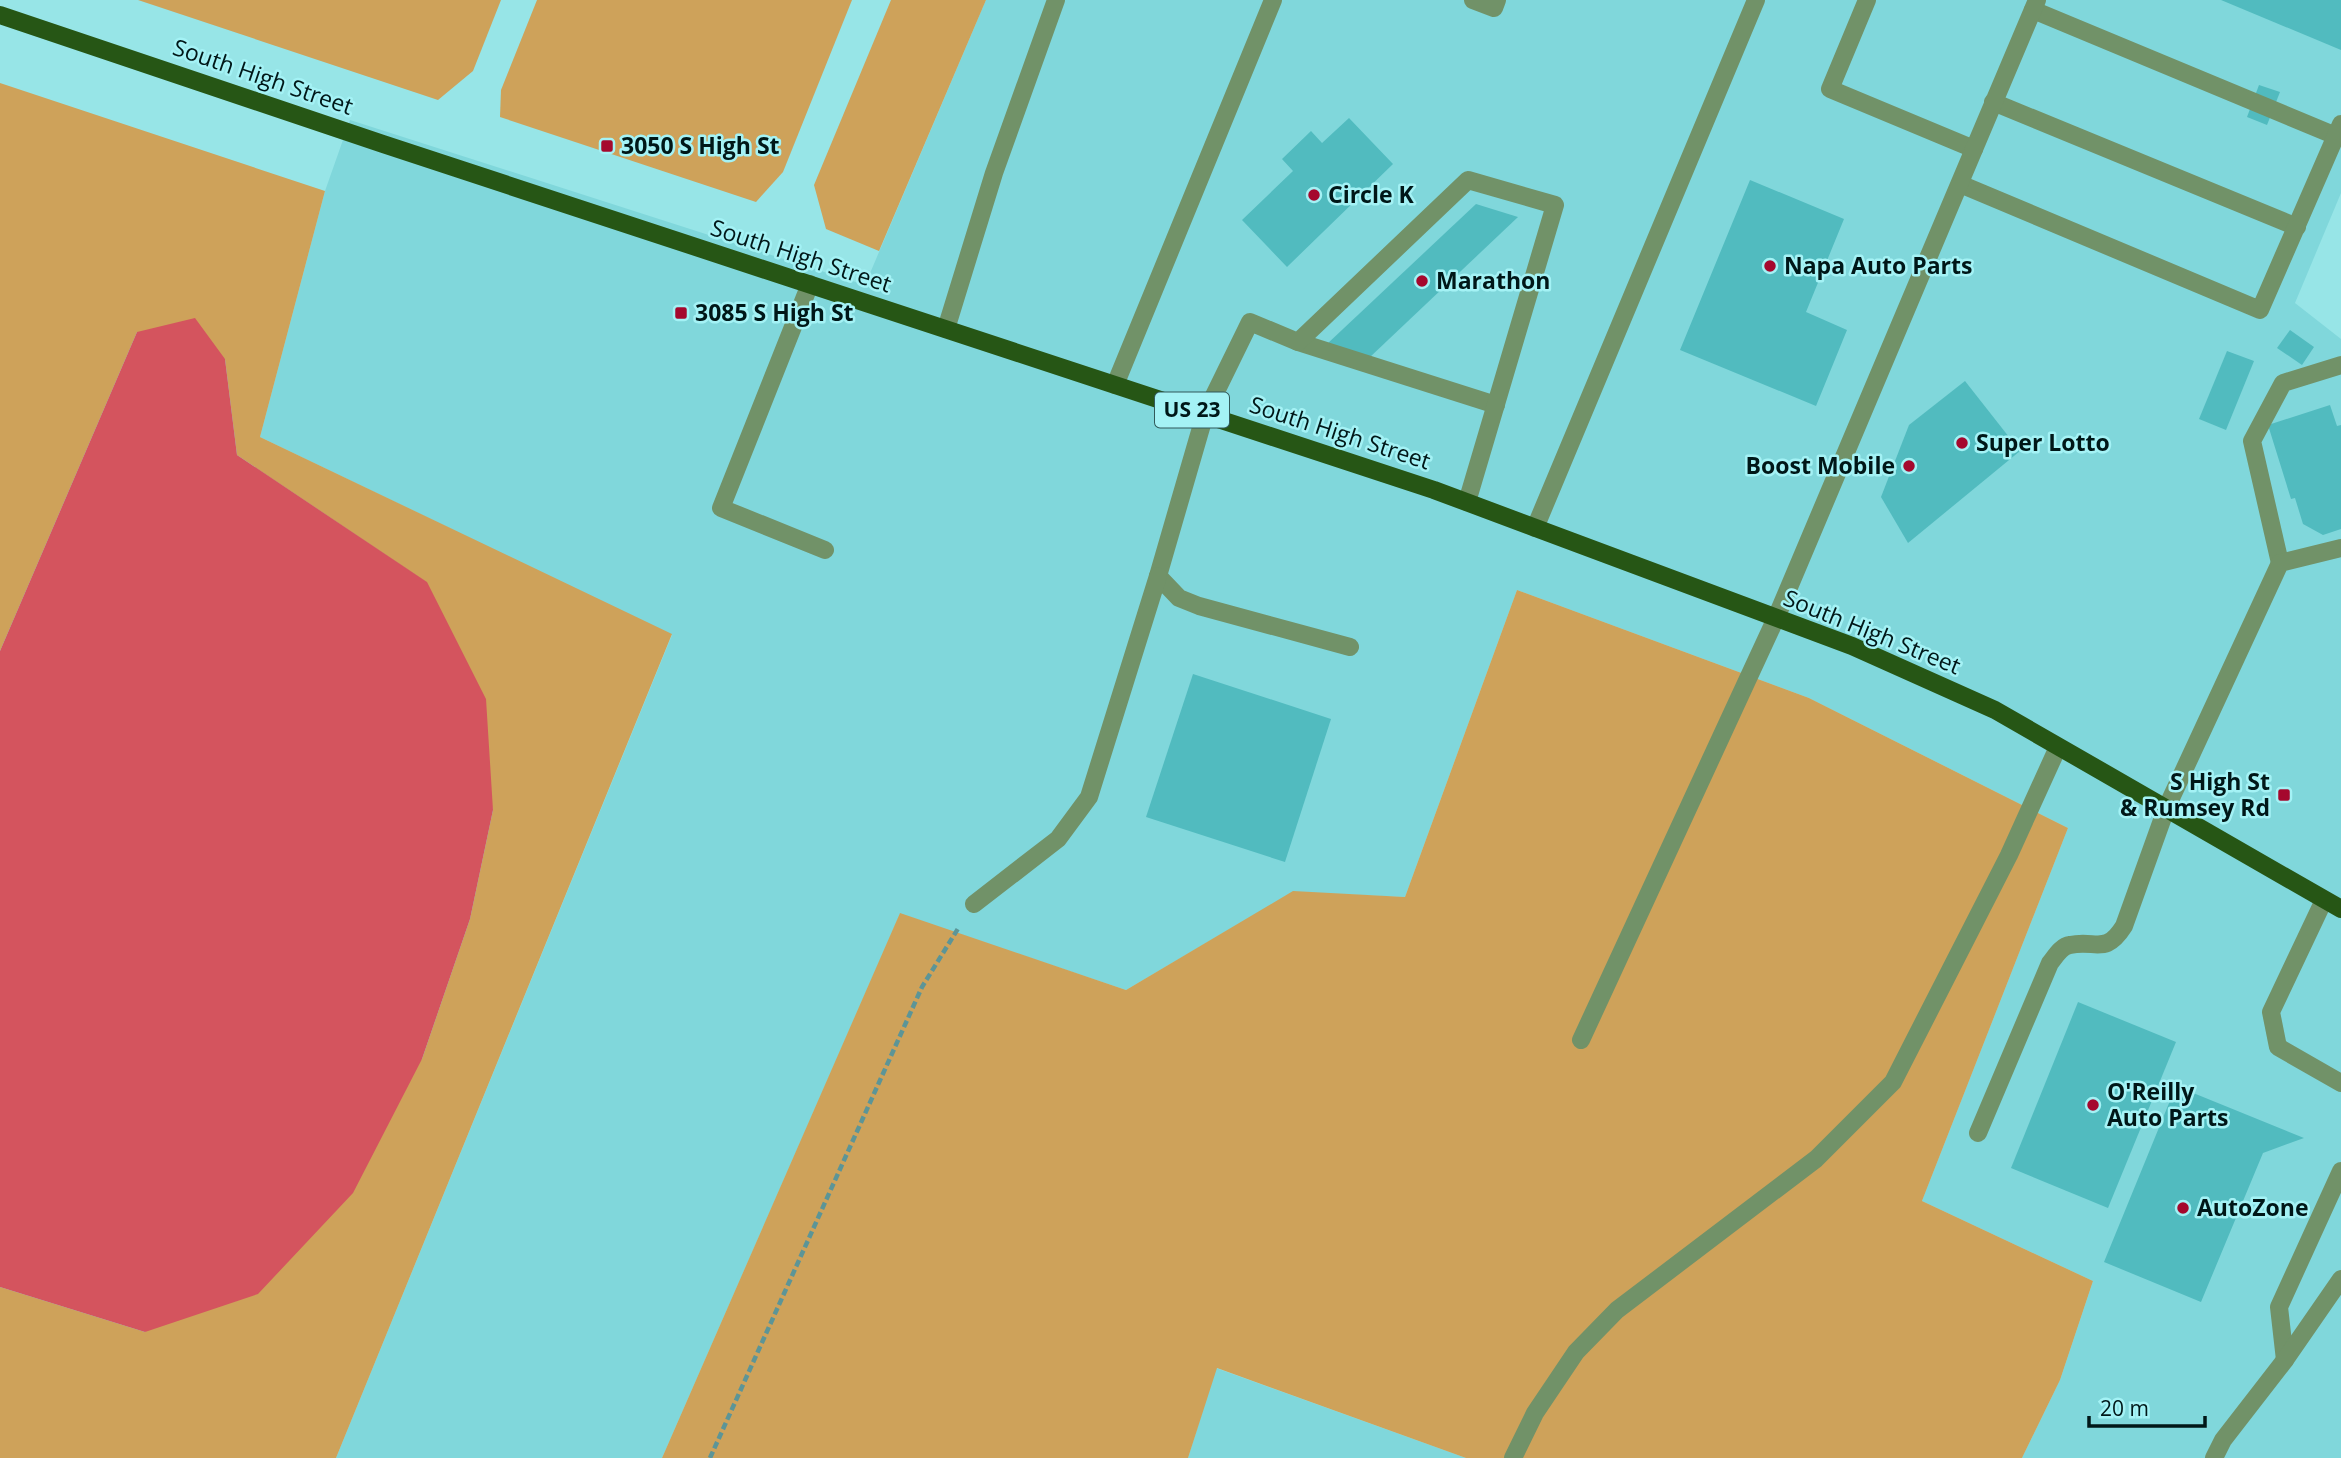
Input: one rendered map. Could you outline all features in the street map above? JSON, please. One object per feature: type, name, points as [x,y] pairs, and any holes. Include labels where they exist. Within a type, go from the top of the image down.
[{"type":"main road","name":"South High Street","points":[[0,15],[1467,502],[1852,646],[1995,710],[2341,909]]},
{"type":"lane","points":[[946,329],[994,173],[1056,0]]},
{"type":"lane","points":[[1115,385],[1273,0]]},
{"type":"lane","points":[[1473,0],[1494,8],[1497,0]]},
{"type":"lane","points":[[1535,528],[1756,0]]},
{"type":"lane","points":[[1867,0],[1830,89],[1974,149]]},
{"type":"lane","points":[[1581,1040],[1776,618],[2035,5],[2339,130],[2260,310],[1960,184]]},
{"type":"lane","points":[[1993,102],[2297,227]]},
{"type":"lane","points":[[1298,342],[1468,180],[1555,205],[1467,502]]},
{"type":"lane","points":[[810,285],[721,508],[825,550]]},
{"type":"lane","points":[[974,904],[1058,839],[1089,797],[1205,414],[1250,322],[1298,342],[1496,405]]},
{"type":"lane","points":[[1978,1133],[2050,963],[2070,944],[2099,946],[2116,938],[2124,926],[2166,809],[2280,564],[2252,441],[2283,383],[2341,365]]},
{"type":"lane","points":[[2280,564],[2341,548]]},
{"type":"lane","points":[[1158,576],[1179,598],[1199,606],[1350,647]]},
{"type":"lane","points":[[1513,1458],[1535,1413],[1576,1352],[1617,1310],[1816,1159],[1893,1082],[2009,855],[2058,747]]},
{"type":"lane","points":[[2324,900],[2271,1012],[2278,1047],[2341,1083]]},
{"type":"lane","points":[[2285,1360],[2279,1307],[2341,1171]]},
{"type":"lane","points":[[2214,1458],[2223,1440],[2285,1360],[2341,1279]]},
{"type":"path","points":[[709,1458],[922,987],[974,904]]},
{"type":"shaded area","points":[[138,0],[501,0],[473,71],[438,100]]},
{"type":"shaded area","points":[[537,0],[852,0],[783,172],[756,202],[500,117],[501,90]]},
{"type":"shaded area","points":[[891,0],[986,0],[879,251],[826,229],[814,185]]},
{"type":"shaded area","points":[[986,0],[2341,0],[2341,193],[2295,303],[2341,339],[2341,1458],[2022,1458],[2060,1380],[2093,1281],[1922,1201],[2068,828],[1809,698],[1517,590],[1405,897],[1293,892],[1126,990],[900,914],[662,1458],[336,1458],[672,635],[260,437],[325,191],[350,120],[865,285]]},
{"type":"shaded area","points":[[0,83],[325,191],[260,437],[672,634],[336,1458],[0,1458],[0,1287],[145,1332],[422,1059],[470,919],[493,810],[426,582],[237,455],[225,359],[137,332],[0,651]]},
{"type":"shaded area","points":[[195,318],[225,359],[237,455],[427,582],[486,699],[493,810],[470,919],[422,1059],[353,1193],[258,1294],[145,1332],[0,1287],[0,651],[137,332]]},
{"type":"shaded area","points":[[1517,590],[1809,698],[2068,828],[1922,1201],[2093,1281],[2060,1380],[2022,1458],[1466,1458],[1217,1368],[1188,1458],[662,1458],[900,913],[1126,990],[1293,891],[1405,897]]},
{"type":"shaded area","points":[[1216,1368],[1466,1458],[1188,1458]]},
{"type":"building","points":[[2221,0],[2341,0],[2341,50]]},
{"type":"building","points":[[2259,85],[2280,92],[2267,125],[2247,117]]},
{"type":"building","name":"Circle K","points":[[1349,118],[1393,164],[1287,267],[1242,220],[1293,171],[1282,159],[1311,131],[1322,143]]},
{"type":"building","name":"Napa Auto Parts","points":[[1750,180],[1844,219],[1806,312],[1847,330],[1816,406],[1680,350]]},
{"type":"building","name":"Marathon","points":[[1476,204],[1518,217],[1369,358],[1326,345]]},
{"type":"building","points":[[2290,330],[2314,347],[2302,365],[2277,348]]},
{"type":"building","points":[[2227,351],[2254,361],[2226,430],[2199,419]]},
{"type":"building","name":"Super Lotto","points":[[1965,381],[2020,451],[1908,543],[1881,497],[1909,425]]},
{"type":"building","points":[[2330,405],[2337,426],[2341,425],[2341,529],[2323,535],[2303,524],[2295,498],[2291,499],[2268,425]]},
{"type":"building","points":[[1193,674],[1331,719],[1285,862],[1146,817]]},
{"type":"building","name":"O'Reilly Auto Parts","points":[[2078,1002],[2176,1042],[2108,1208],[2011,1168]]},
{"type":"building","name":"AutoZone","points":[[2176,1086],[2304,1138],[2263,1153],[2201,1302],[2104,1262]]},
{"type":"place","name":"3050 S High St","points":[[607,146]]},
{"type":"place","name":"Circle K","points":[[1314,195]]},
{"type":"place","name":"Napa Auto Parts","points":[[1770,266]]},
{"type":"place","name":"Marathon","points":[[1422,281]]},
{"type":"place","name":"3085 S High St","points":[[681,313]]},
{"type":"place","name":"Super Lotto","points":[[1962,443]]},
{"type":"place","name":"Boost Mobile","points":[[1909,466]]},
{"type":"place","name":"S High St & Rumsey Rd","points":[[2284,795]]},
{"type":"place","name":"O'Reilly Auto Parts","points":[[2093,1105]]},
{"type":"place","name":"AutoZone","points":[[2183,1208]]}]
